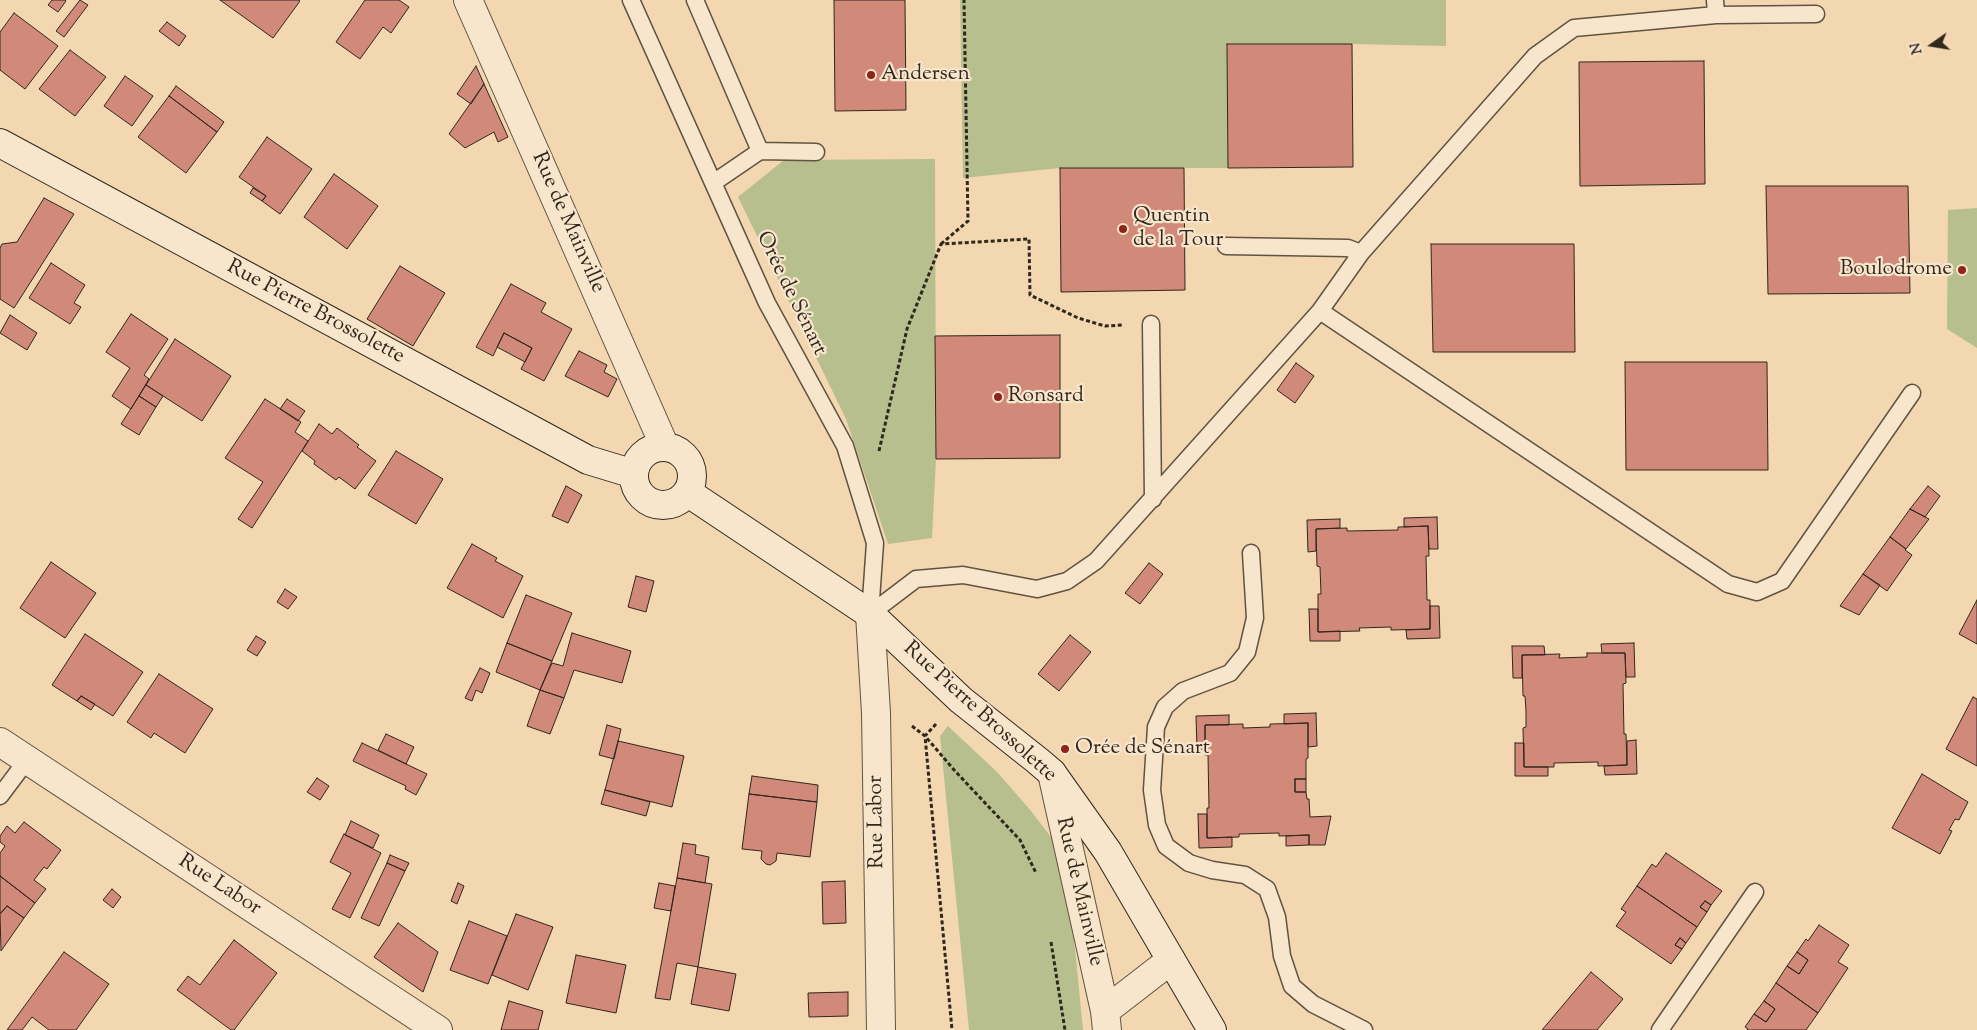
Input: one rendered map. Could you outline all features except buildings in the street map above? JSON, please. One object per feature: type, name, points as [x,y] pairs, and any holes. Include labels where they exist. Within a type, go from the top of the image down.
[{"type":"street","name":"Rue de Mainville","points":[[468,0],[665,446]]},
{"type":"street","name":"Rue Pierre Brossolette","points":[[0,143],[588,460],[634,474]]},
{"type":"street","points":[[665,446],[675,449],[689,463],[692,472],[691,482],[687,492],[673,503],[664,505],[654,504],[638,493],[634,484],[634,474],[640,457],[656,447],[665,446]]},
{"type":"street","name":"Rue Pierre Brossolette","points":[[687,492],[870,614],[961,700],[1052,773],[1108,852],[1212,1030]]},
{"type":"street","name":"Rue Labor","points":[[870,614],[876,713],[881,1030]]},
{"type":"street","name":"Rue Labor","points":[[0,742],[430,1028]]},
{"type":"street","name":"Rue de Mainville","points":[[1052,773],[1106,1020]]},
{"type":"street","name":"Rue de Mainville","points":[[1106,1020],[1171,960]]},
{"type":"lane","name":"Orée de Sénart","points":[[631,0],[767,303],[845,446],[875,543],[870,614]]},
{"type":"lane","points":[[695,0],[760,151]]},
{"type":"lane","points":[[870,614],[916,578],[963,575],[1037,589],[1067,581],[1096,561],[1320,311],[1361,253],[1536,56],[1574,28],[1715,7],[1816,14]]},
{"type":"lane","points":[[713,183],[760,151],[816,152]]},
{"type":"lane","points":[[1226,246],[1348,248],[1361,253]]},
{"type":"lane","points":[[1320,311],[1728,584],[1757,592],[1782,581],[1912,393]]},
{"type":"lane","points":[[1151,324],[1153,499]]},
{"type":"lane","points":[[1251,553],[1254,618],[1247,652],[1230,673],[1183,691],[1165,706],[1156,727],[1152,790],[1157,826],[1166,846],[1189,863],[1212,870],[1245,875],[1267,889],[1277,917],[1282,956],[1292,986],[1313,1004],[1364,1030]]},
{"type":"lane","points":[[0,796],[27,760]]},
{"type":"lane","points":[[1660,1030],[1755,892]]},
{"type":"path","points":[[878,454],[907,329],[941,244],[968,221],[964,0]]},
{"type":"path","points":[[941,244],[1029,239],[1030,295],[1078,318],[1105,326],[1151,324]]},
{"type":"path","points":[[925,736],[961,700]]},
{"type":"path","points":[[910,724],[925,736],[1020,840],[1036,874]]},
{"type":"path","points":[[925,736],[952,1030]]},
{"type":"path","points":[[1051,938],[1065,1030]]},
{"type":"green space","points":[[960,0],[1446,0],[1446,46],[1352,44],[1227,45],[1228,168],[1060,168],[963,178]]},
{"type":"green space","points":[[935,159],[936,459],[932,538],[888,544],[846,419],[738,197],[784,160]]},
{"type":"green space","name":"Boulodrome","points":[[1977,208],[1977,348],[1947,329],[1948,210]]},
{"type":"green space","points":[[948,726],[998,773],[1054,841],[1068,878],[1083,1030],[969,1030],[940,736]]},
{"type":"place","name":"Andersen","points":[[871,75]]},
{"type":"place","name":"Quentin de la Tour","points":[[1123,229]]},
{"type":"place","name":"Boulodrome","points":[[1962,270]]},
{"type":"place","name":"Ronsard","points":[[998,397]]},
{"type":"place","name":"Orée de Sénart","points":[[1065,749]]}]
